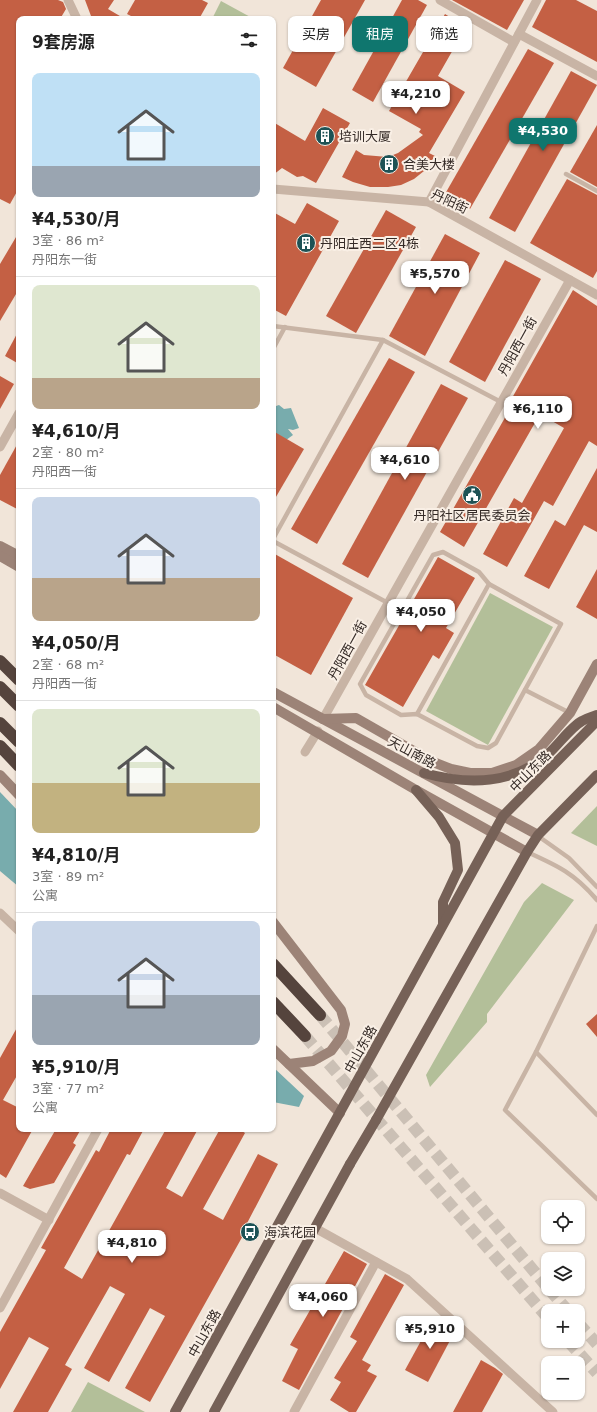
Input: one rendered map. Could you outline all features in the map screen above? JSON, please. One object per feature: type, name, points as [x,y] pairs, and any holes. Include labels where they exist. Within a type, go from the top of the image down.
[{"type":"highway","points":[[0,661],[16,677]]},
{"type":"highway","points":[[0,686],[16,703]]},
{"type":"highway","points":[[0,723],[16,739]]},
{"type":"highway","points":[[0,746],[16,763]]},
{"type":"highway","points":[[276,967],[320,1014]]},
{"type":"highway","points":[[276,1005],[305,1036]]},
{"type":"main road","points":[[0,546],[16,554]]},
{"type":"main road","points":[[0,556],[16,564]]},
{"type":"main road","points":[[570,714],[597,664]]},
{"type":"main road","points":[[323,719],[356,718],[433,762],[470,773],[492,773],[516,765],[539,748],[585,697],[597,676]]},
{"type":"main road","name":"天山南路","points":[[276,694],[538,835]]},
{"type":"main road","points":[[276,708],[416,790],[527,852]]},
{"type":"main road","points":[[424,773],[440,778],[470,781],[487,780],[507,776],[527,769],[547,754],[582,721],[597,715]]},
{"type":"main road","name":"中山东路","points":[[175,1412],[503,816],[597,721]]},
{"type":"main road","points":[[0,775],[16,792]]},
{"type":"main road","points":[[214,1412],[350,1164],[527,852],[538,835],[597,775]]},
{"type":"main road","points":[[416,790],[439,817],[455,843],[458,870],[443,902],[443,925]]},
{"type":"main road","points":[[276,926],[341,1010],[345,1024],[342,1036],[331,1050],[313,1061],[289,1064]]},
{"type":"main road","points":[[276,1052],[340,1112]]},
{"type":"street","points":[[68,0],[76,16]]},
{"type":"street","points":[[440,0],[597,76]]},
{"type":"street","points":[[429,202],[537,0]]},
{"type":"street","name":"丹阳街","points":[[276,189],[429,202],[597,295]]},
{"type":"street","name":"丹阳西一街","points":[[323,719],[570,280]]},
{"type":"street","points":[[0,447],[16,418]]},
{"type":"street","points":[[305,752],[318,732]]},
{"type":"street","points":[[0,913],[16,928]]},
{"type":"street","points":[[0,1308],[96,1132]]},
{"type":"street","points":[[0,1194],[49,1220]]},
{"type":"street","points":[[315,1228],[408,1279],[553,1412]]},
{"type":"street","points":[[294,1412],[376,1262]]},
{"type":"lane","points":[[566,174],[597,191]]},
{"type":"lane","points":[[276,326],[383,340],[501,402]]},
{"type":"lane","points":[[276,344],[285,327]]},
{"type":"lane","points":[[276,535],[383,340]]},
{"type":"lane","points":[[276,542],[388,603]]},
{"type":"lane","points":[[443,552],[479,572],[488,584],[561,624],[525,690],[496,743],[488,748],[477,746],[417,714],[401,715],[366,695],[360,684],[433,555],[443,552]]},
{"type":"lane","points":[[417,714],[488,584]]},
{"type":"lane","points":[[525,690],[570,714]]},
{"type":"lane","points":[[538,835],[569,858],[597,887]]},
{"type":"lane","points":[[527,852],[563,868],[583,883],[597,900]]},
{"type":"lane","points":[[597,926],[536,1052],[505,1110],[597,1199]]},
{"type":"lane","points":[[536,1052],[597,1115]]},
{"type":"green space","points":[[221,1],[248,16],[214,16]]},
{"type":"green space","points":[[490,593],[553,627],[488,745],[426,711]]},
{"type":"green space","points":[[597,806],[597,846],[571,833]]},
{"type":"green space","points":[[542,883],[574,900],[487,1014],[487,1022],[430,1087],[426,1075],[524,902]]},
{"type":"green space","points":[[88,1382],[145,1412],[71,1412]]},
{"type":"water","points":[[279,405],[284,409],[291,408],[299,428],[293,430],[288,429],[293,435],[282,443],[276,440],[276,406]]},
{"type":"water","points":[[0,792],[16,809],[16,884],[0,871]]},
{"type":"water","points":[[276,1070],[304,1096],[299,1107],[276,1103]]},
{"type":"building","points":[[0,0],[58,0],[63,2],[66,9],[62,16],[16,16],[16,193],[10,204],[0,199]]},
{"type":"building","points":[[85,0],[114,0],[108,9],[120,16],[91,16]]},
{"type":"building","points":[[135,0],[202,0],[208,3],[201,16],[131,16],[127,14]]},
{"type":"building","points":[[321,0],[365,0],[356,16],[352,16],[352,23],[344,37],[344,16],[312,16]]},
{"type":"building","points":[[402,0],[418,0],[427,5],[421,16],[416,16],[416,25],[408,39],[408,16],[393,16]]},
{"type":"building","points":[[452,0],[524,0],[507,30]]},
{"type":"building","points":[[546,0],[576,0],[597,11],[597,62],[532,27]]},
{"type":"building","points":[[528,49],[554,63],[470,209],[445,194]]},
{"type":"building","points":[[292,52],[336,52],[316,87],[283,68]]},
{"type":"building","points":[[373,52],[401,52],[373,102],[352,90]]},
{"type":"building","points":[[423,52],[452,52],[438,76],[465,92],[429,153],[435,156],[424,171],[414,179],[401,185],[388,187],[370,187],[342,177],[356,150],[364,155],[388,157],[398,153],[423,135],[419,132],[421,129],[389,111]]},
{"type":"building","points":[[571,71],[597,85],[515,232],[489,218]]},
{"type":"building","name":"培训大厦","points":[[323,108],[350,123],[316,183],[303,176],[297,177],[282,168],[276,173],[276,124],[305,141]]},
{"type":"building","points":[[597,125],[597,187],[570,172]]},
{"type":"building","points":[[567,179],[597,195],[597,271],[593,278],[530,243]]},
{"type":"building","name":"丹阳庄西二区4栋","points":[[307,203],[339,221],[286,316],[276,311],[276,214],[295,224]]},
{"type":"building","points":[[386,210],[416,227],[356,333],[326,316]]},
{"type":"building","points":[[445,234],[480,253],[425,356],[389,336]]},
{"type":"building","points":[[16,237],[16,294],[0,321],[0,264]]},
{"type":"building","points":[[505,260],[541,279],[485,382],[449,362]]},
{"type":"building","points":[[573,290],[597,306],[597,446],[589,441],[553,506],[544,501],[507,567],[483,554],[514,498],[522,503],[564,428],[540,414],[464,547],[440,532],[515,400],[512,398]]},
{"type":"building","points":[[16,336],[16,362],[5,356]]},
{"type":"building","points":[[389,358],[415,372],[317,544],[291,529]]},
{"type":"building","points":[[0,376],[14,384],[0,409]]},
{"type":"building","points":[[441,384],[468,398],[368,578],[342,564]]},
{"type":"building","points":[[276,433],[304,449],[276,497]]},
{"type":"building","points":[[16,446],[16,508],[0,500],[0,475]]},
{"type":"building","points":[[597,468],[597,532],[584,525],[549,589],[524,576],[555,520],[565,526]]},
{"type":"building","points":[[276,555],[353,598],[311,675],[276,656]]},
{"type":"building","points":[[438,557],[475,578],[446,628],[454,633],[439,659],[433,655],[403,707],[365,685]]},
{"type":"building","points":[[597,569],[597,619],[576,607]]},
{"type":"building","points":[[597,1014],[597,1037],[586,1024]]},
{"type":"building","points":[[16,1029],[16,1077],[3,1100],[16,1106],[16,1132],[31,1132],[6,1178],[0,1174],[0,1058]]},
{"type":"building","points":[[54,1132],[79,1132],[73,1143],[76,1145],[54,1183],[30,1189],[23,1186]]},
{"type":"building","points":[[109,1132],[142,1132],[130,1155],[127,1154],[64,1268],[82,1279],[164,1132],[196,1132],[166,1188],[182,1197],[218,1132],[245,1133],[203,1209],[223,1220],[258,1154],[278,1164],[243,1231],[245,1232],[150,1402],[125,1388],[165,1316],[150,1308],[109,1382],[84,1368],[125,1294],[110,1286],[65,1365],[72,1369],[48,1412],[13,1412],[49,1348],[29,1337],[0,1389],[0,1332],[46,1250],[41,1248],[96,1150],[99,1152]]},
{"type":"building","points":[[344,1251],[367,1264],[299,1390],[282,1381],[298,1349],[290,1345]]},
{"type":"building","points":[[385,1274],[404,1285],[362,1360],[371,1365],[367,1371],[377,1376],[356,1412],[349,1412],[330,1400],[341,1382],[334,1378],[357,1341],[350,1337]]},
{"type":"building","points":[[434,1317],[455,1331],[428,1382],[405,1370]]},
{"type":"building","points":[[481,1360],[503,1374],[482,1412],[453,1412]]},
{"type":"tunnel","points":[[320,1015],[541,1280]]},
{"type":"tunnel","points":[[305,1036],[541,1310]]},
{"type":"tunnel","points":[[555,1296],[562,1304]]},
{"type":"tunnel","points":[[585,1331],[597,1344]]},
{"type":"tunnel","points":[[574,1348],[597,1373]]},
{"type":"place","name":"培训大厦","points":[[325,136]]},
{"type":"place","name":"合美大楼","points":[[389,164]]},
{"type":"place","name":"丹阳庄西二区4栋","points":[[306,243]]},
{"type":"place","name":"丹阳社区居民委员会","points":[[472,495]]},
{"type":"place","name":"海滨花园","points":[[250,1232]]}]
